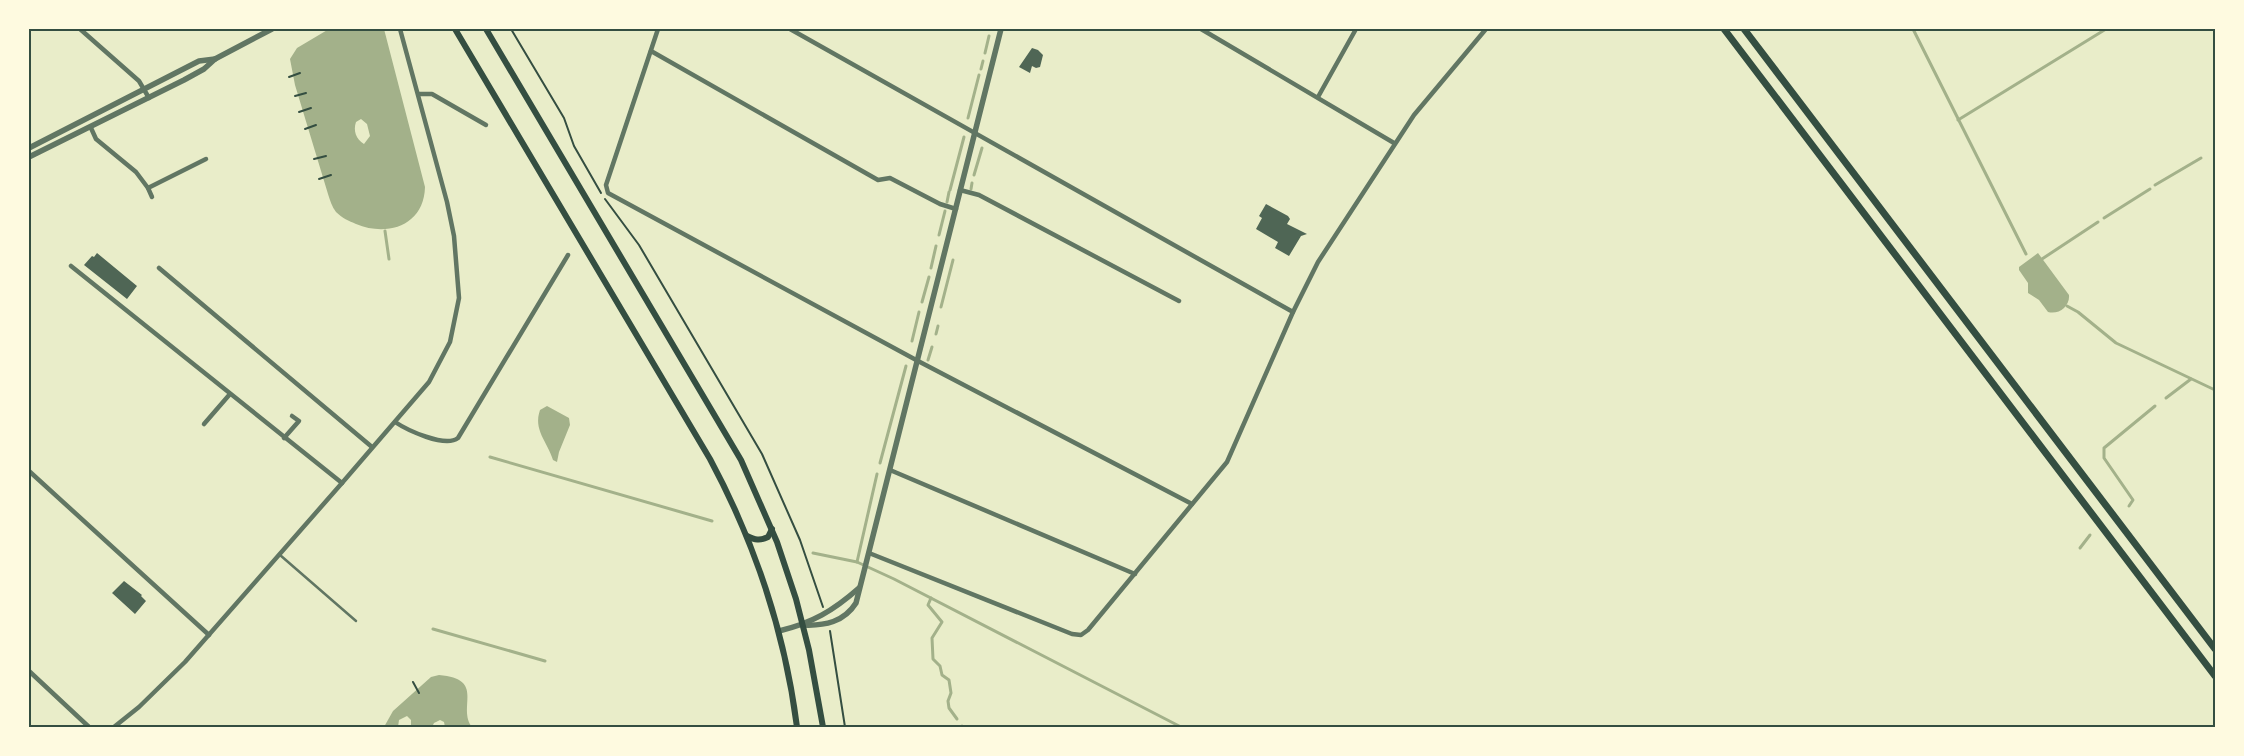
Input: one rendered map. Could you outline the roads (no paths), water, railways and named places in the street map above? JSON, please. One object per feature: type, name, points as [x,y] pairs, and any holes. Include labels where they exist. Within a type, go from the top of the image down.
[{"type":"main road","points":[[455,29],[710,459],[747,536],[779,631],[792,691],[797,727]]},
{"type":"main road","points":[[486,29],[741,460],[772,529],[803,625],[810,650],[822,727]]},
{"type":"main road","points":[[1724,29],[2215,676]]},
{"type":"main road","points":[[1744,29],[2215,649]]},
{"type":"main road","points":[[747,536],[762,540],[768,537],[772,529]]},
{"type":"street","points":[[80,29],[139,81],[148,98]]},
{"type":"street","points":[[29,157],[91,128],[184,80],[204,69],[214,59],[272,29]]},
{"type":"street","points":[[114,727],[167,680],[342,484],[429,382],[441,363],[450,342],[459,298],[458,270],[447,202],[400,29]]},
{"type":"street","points":[[658,29],[605,188],[610,195],[918,361],[1192,504]]},
{"type":"street","points":[[790,29],[1293,312]]},
{"type":"street","points":[[803,625],[822,626],[844,616],[856,603],[1001,29]]},
{"type":"street","points":[[1201,29],[1394,143]]},
{"type":"street","points":[[1318,97],[1356,29]]},
{"type":"street","points":[[868,556],[1037,619],[1072,634],[1081,635],[1088,630],[1227,462],[1293,312],[1318,262],[1414,115],[1486,29]]},
{"type":"street","points":[[651,51],[878,180],[890,178],[940,204],[956,209]]},
{"type":"street","points":[[29,148],[199,61],[214,59]]},
{"type":"street","points":[[180,72],[184,80]]},
{"type":"street","points":[[157,82],[162,91]]},
{"type":"street","points":[[418,94],[432,94],[486,125]]},
{"type":"street","points":[[86,118],[96,139],[136,172],[152,197]]},
{"type":"street","points":[[60,142],[65,136],[65,129]]},
{"type":"street","points":[[148,188],[206,159]]},
{"type":"street","points":[[960,190],[979,195],[1179,301]]},
{"type":"street","points":[[395,422],[406,429],[442,441],[453,441],[458,438],[568,255]]},
{"type":"street","points":[[71,266],[342,484]]},
{"type":"street","points":[[159,268],[372,447]]},
{"type":"street","points":[[204,424],[230,394]]},
{"type":"street","points":[[284,438],[299,420],[292,416]]},
{"type":"street","points":[[890,470],[1136,574]]},
{"type":"street","points":[[29,471],[209,635]]},
{"type":"street","points":[[779,631],[803,625],[842,604],[859,588]]},
{"type":"street","points":[[29,671],[89,727]]},
{"type":"lane","points":[[279,554],[356,622]]},
{"type":"waterway","points":[[1913,29],[2026,254]]},
{"type":"waterway","points":[[1958,120],[2106,29]]},
{"type":"waterway","points":[[985,53],[989,36]]},
{"type":"waterway","points":[[981,69],[983,61]]},
{"type":"waterway","points":[[968,118],[979,75]]},
{"type":"waterway","points":[[950,190],[964,137]]},
{"type":"waterway","points":[[974,175],[982,148]]},
{"type":"waterway","points":[[2155,185],[2201,158]]},
{"type":"waterway","points":[[971,189],[972,183]]},
{"type":"waterway","points":[[2104,218],[2150,189]]},
{"type":"waterway","points":[[947,202],[949,192]]},
{"type":"waterway","points":[[939,235],[945,211]]},
{"type":"waterway","points":[[2042,259],[2098,222]]},
{"type":"waterway","points":[[385,231],[389,259]]},
{"type":"waterway","points":[[931,268],[936,246]]},
{"type":"waterway","points":[[941,307],[953,260]]},
{"type":"waterway","points":[[922,302],[929,277]]},
{"type":"waterway","points":[[2067,306],[2078,312],[2116,343],[2215,390]]},
{"type":"waterway","points":[[912,341],[919,312]]},
{"type":"waterway","points":[[936,334],[938,326]]},
{"type":"waterway","points":[[928,360],[932,347]]},
{"type":"waterway","points":[[880,463],[906,366]]},
{"type":"waterway","points":[[2166,398],[2191,379]]},
{"type":"waterway","points":[[2129,506],[2133,500],[2104,458],[2104,448],[2155,406]]},
{"type":"waterway","points":[[490,457],[712,521]]},
{"type":"waterway","points":[[857,562],[877,474]]},
{"type":"waterway","points":[[2080,548],[2090,535]]},
{"type":"waterway","points":[[813,553],[857,562],[894,579],[1181,727]]},
{"type":"waterway","points":[[931,598],[928,605],[942,622],[932,638],[933,659],[940,666],[942,675],[949,680],[951,693],[948,701],[949,708],[957,719]]},
{"type":"waterway","points":[[433,629],[545,661]]}]
